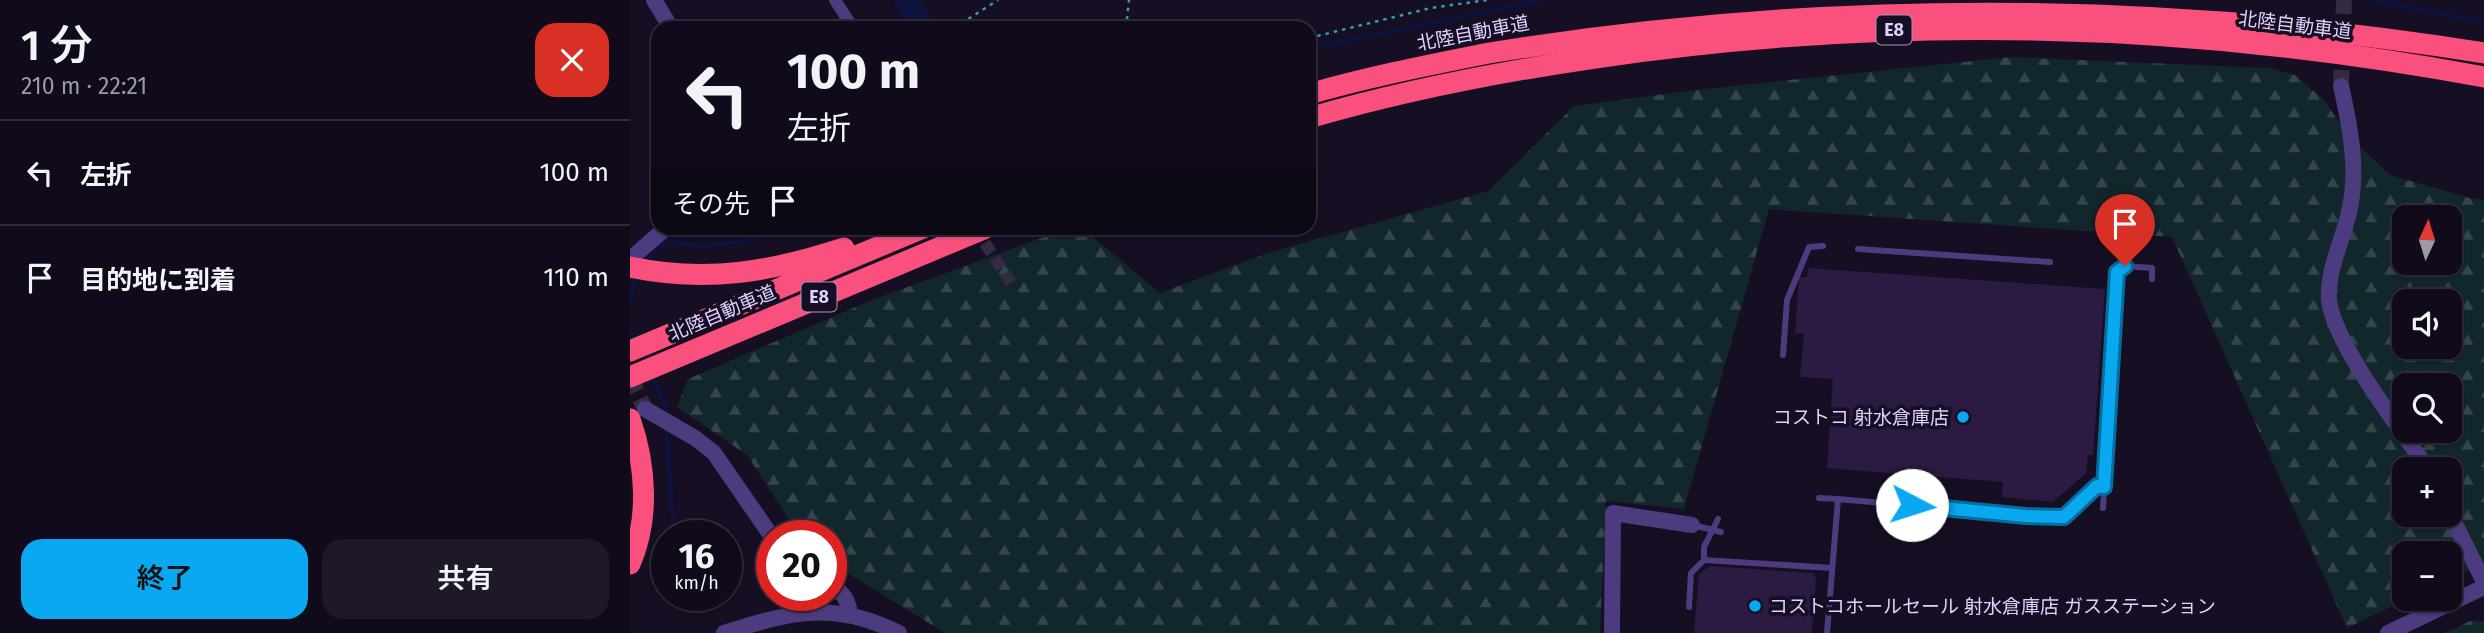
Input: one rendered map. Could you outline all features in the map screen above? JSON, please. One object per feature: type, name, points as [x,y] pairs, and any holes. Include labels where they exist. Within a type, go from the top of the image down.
[{"type":"highway","name":"北陸自動車道","points":[[1316,92],[1411,68],[1548,41],[1637,27],[1719,17],[1885,6],[2046,6],[2193,13],[2331,28],[2484,53]]},
{"type":"highway","name":"北陸自動車道","points":[[1316,116],[1481,77],[1572,61],[1722,41],[1886,30],[2045,29],[2205,38],[2354,55],[2484,77]]},
{"type":"highway","points":[[633,260],[697,276],[752,272],[822,255],[881,235]]},
{"type":"highway","name":"北陸自動車道","points":[[636,349],[906,235]]},
{"type":"highway","name":"北陸自動車道","points":[[630,377],[654,372],[771,318],[969,235]]},
{"type":"highway","points":[[630,391],[654,372]]},
{"type":"highway","points":[[630,564],[641,529],[644,504],[637,414]]},
{"type":"street","points":[[654,0],[667,21]]},
{"type":"street","points":[[835,0],[848,21]]},
{"type":"street","points":[[2342,86],[2354,168],[2353,190],[2335,262],[2329,300],[2336,326],[2372,389],[2420,457]]},
{"type":"street","points":[[633,260],[659,235]]},
{"type":"street","points":[[637,414],[695,438],[715,453],[760,520]]},
{"type":"street","points":[[1612,633],[1613,513],[1692,525]]},
{"type":"street","points":[[2388,633],[2484,584],[2456,527]]},
{"type":"street","points":[[847,599],[850,614]]},
{"type":"street","points":[[724,633],[767,619],[826,611],[850,614],[877,622],[899,633]]},
{"type":"lane","points":[[1783,355],[1787,300],[1809,247],[1823,246]]},
{"type":"lane","points":[[1858,249],[2050,262]]},
{"type":"lane","points":[[2103,508],[2117,272],[2125,266],[2152,268],[2151,279]]},
{"type":"lane","points":[[1819,498],[2064,517],[2097,486],[2104,487]]},
{"type":"lane","points":[[1828,633],[1838,499]]},
{"type":"lane","points":[[1689,607],[1692,573],[1704,560],[1703,547],[1718,519]]},
{"type":"lane","points":[[1692,525],[1721,532]]},
{"type":"lane","points":[[1704,560],[1832,568]]},
{"type":"path","points":[[965,21],[998,0]]},
{"type":"path","points":[[1127,21],[1129,0]]},
{"type":"path","points":[[1431,0],[1431,8]]},
{"type":"path","points":[[1316,36],[1431,8],[1487,0]]},
{"type":"green space","points":[[2011,57],[2268,68],[2295,75],[2323,99],[2349,136],[2390,175],[2484,200],[2484,566],[2462,572],[2462,541],[2392,541],[2392,606],[2347,628],[2172,237],[1769,209],[1684,509],[1606,501],[1600,633],[945,633],[847,573],[847,520],[789,520],[747,455],[677,407],[688,379],[872,300],[1050,235],[1090,235],[1160,293],[1265,254],[1488,191],[1574,106],[1695,90]]},
{"type":"green space","points":[[2470,621],[2484,621],[2484,633],[2445,633]]},
{"type":"building","name":"コストコ 射水倉庫店","points":[[1808,268],[2105,289],[2093,455],[2088,455],[2086,473],[2053,502],[2002,497],[2003,482],[1827,468],[1833,379],[1800,377],[1804,334],[1795,333],[1799,277],[1807,277]]},
{"type":"building","name":"コストコホールセール 射水倉庫店 ガスステーション","points":[[1710,566],[1812,573],[1816,579],[1812,633],[1694,633],[1699,574]]},
{"type":"waterway","points":[[906,0],[920,21]]},
{"type":"waterway","points":[[1316,47],[1543,0]]},
{"type":"waterway","points":[[2374,0],[2484,22]]},
{"type":"waterway","points":[[646,264],[653,252],[668,239],[712,245],[765,235]]},
{"type":"waterway","points":[[630,301],[633,285],[639,275]]},
{"type":"waterway","points":[[630,332],[636,344]]},
{"type":"waterway","points":[[650,373],[665,404],[666,417]]},
{"type":"waterway","points":[[666,426],[673,520]]},
{"type":"tunnel","points":[[2341,86],[2344,0]]},
{"type":"tunnel","points":[[980,235],[1011,283]]},
{"type":"tunnel","points":[[630,377],[645,409]]},
{"type":"place","name":"コストコ 射水倉庫店","points":[[1963,417]]},
{"type":"place","name":"コストコホールセール 射水倉庫店 ガスステーション","points":[[1755,606]]},
{"type":"route","points":[[1912,505],[2064,517],[2097,486],[2104,487],[2117,272],[2125,266]]}]
